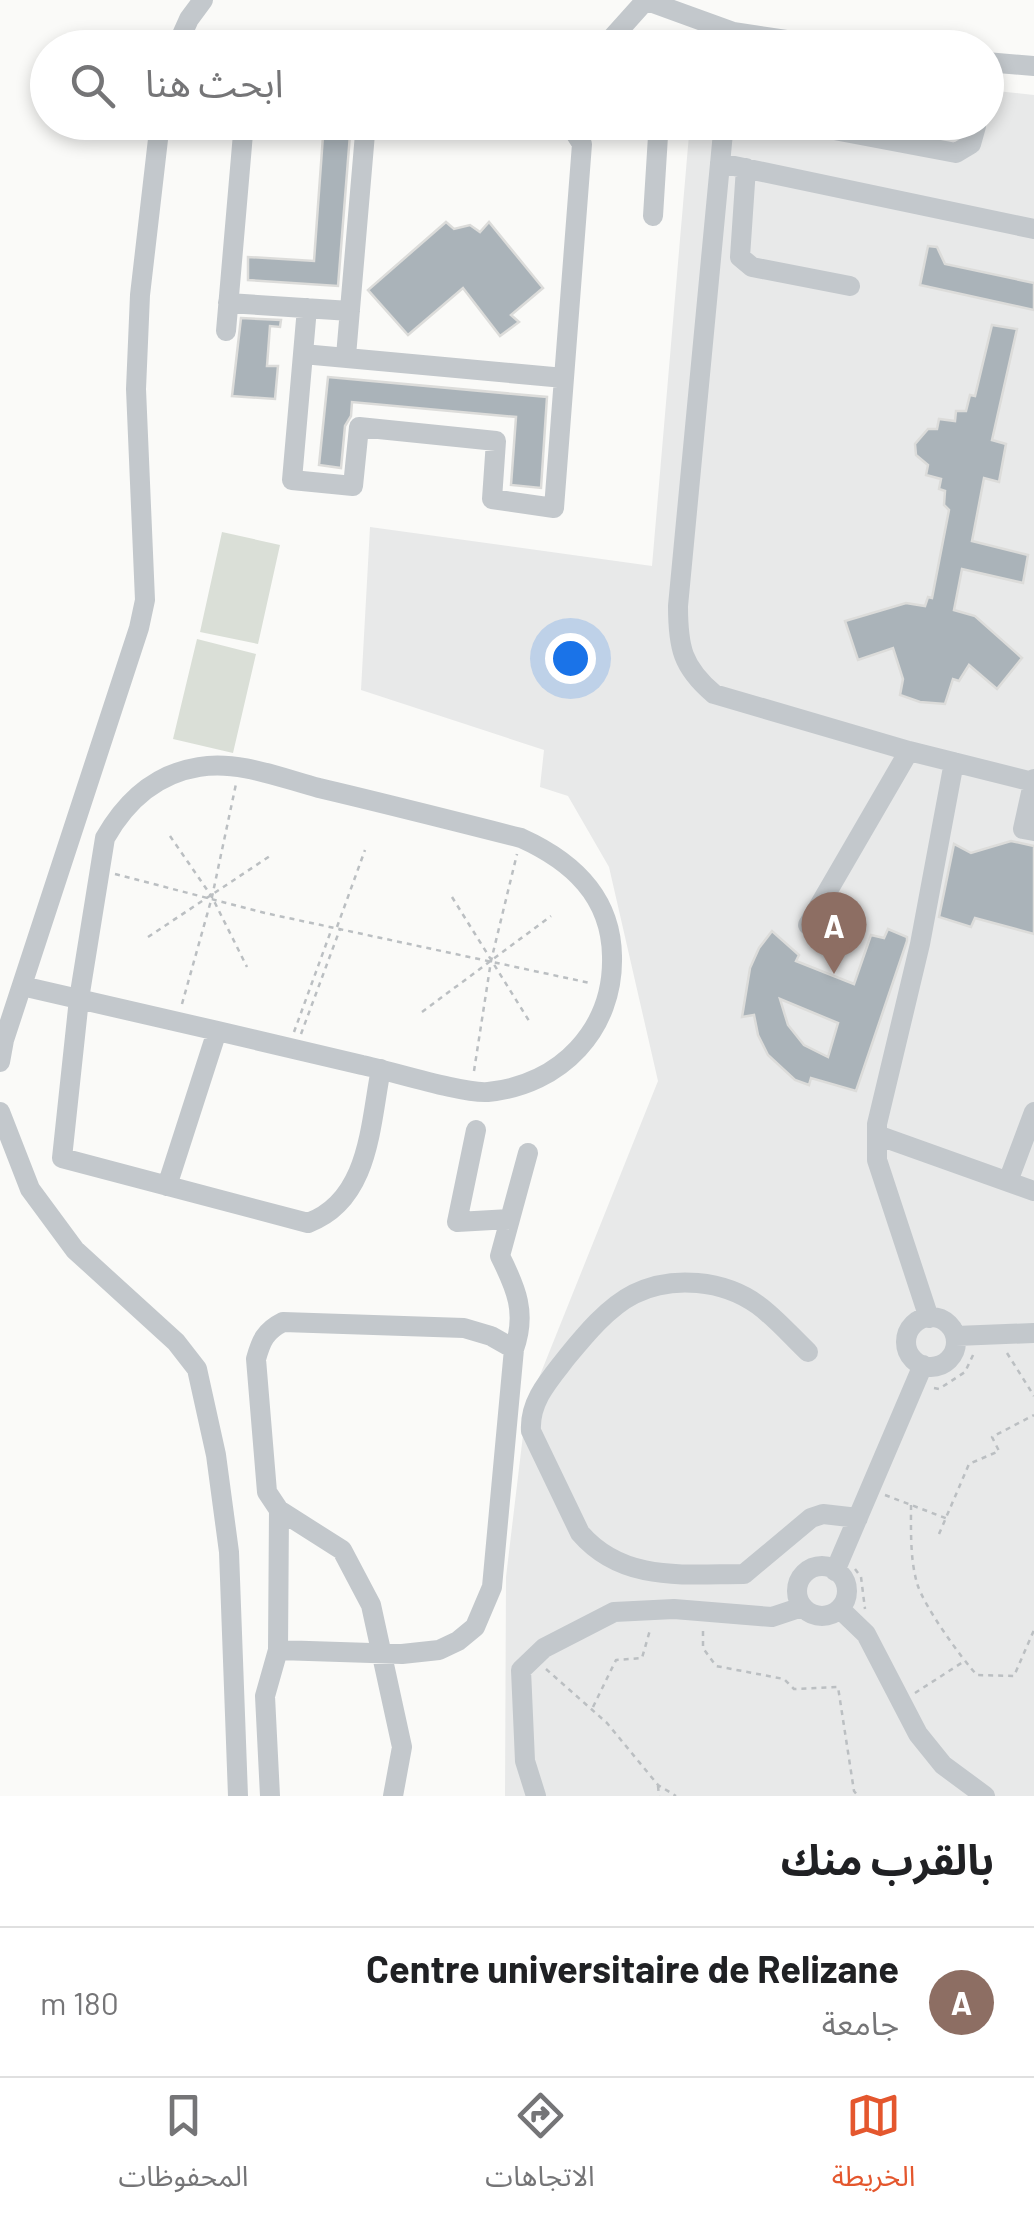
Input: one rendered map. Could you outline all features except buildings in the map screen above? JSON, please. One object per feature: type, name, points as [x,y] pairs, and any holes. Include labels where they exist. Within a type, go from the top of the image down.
[{"type":"street","points":[[184,30],[203,0]]},
{"type":"street","points":[[621,30],[650,1],[711,30]]},
{"type":"street","points":[[1004,64],[1034,66]]},
{"type":"street","points":[[0,1062],[146,600],[136,390],[140,295],[158,140]]},
{"type":"street","points":[[226,331],[242,140]]},
{"type":"street","points":[[346,356],[364,140]]},
{"type":"street","points":[[306,308],[292,480],[352,486],[359,427],[496,441],[492,499],[554,508],[579,140]]},
{"type":"street","points":[[653,216],[658,140]]},
{"type":"street","points":[[722,140],[678,606],[683,656],[695,678],[714,694],[909,751],[1034,780],[1024,828],[1034,831]]},
{"type":"street","points":[[887,140],[956,153],[972,140]]},
{"type":"street","points":[[720,163],[1034,230]]},
{"type":"street","points":[[746,168],[740,257],[752,267],[850,286]]},
{"type":"street","points":[[228,303],[350,311]]},
{"type":"street","points":[[303,354],[564,378]]},
{"type":"street","points":[[808,925],[909,751]]},
{"type":"street","points":[[929,1318],[877,1160],[877,1135],[920,944],[954,762]]},
{"type":"street","points":[[22,986],[79,999],[217,1031],[292,1048],[472,1090],[490,1092],[526,1085],[558,1068],[585,1044],[604,1012],[610,988],[612,942],[602,907],[582,876],[554,853],[521,838],[240,768],[204,766],[178,771],[145,789],[117,816],[104,838],[79,999],[62,1158],[308,1222],[347,1196],[357,1179],[380,1069]]},
{"type":"street","points":[[167,1186],[217,1031]]},
{"type":"street","points":[[0,1112],[30,1189],[76,1250],[176,1342],[197,1370],[216,1455],[229,1552],[238,1796]]},
{"type":"street","points":[[1010,1176],[1034,1112]]},
{"type":"street","points":[[476,1130],[456,1222],[510,1219]]},
{"type":"street","points":[[877,1135],[1034,1191]]},
{"type":"street","points":[[278,1650],[382,1654],[439,1650],[474,1628],[484,1612],[492,1587],[514,1349],[520,1332],[519,1296],[500,1256],[528,1153]]},
{"type":"street","points":[[808,1352],[757,1304],[716,1284],[676,1282],[634,1294],[599,1321],[546,1384],[535,1403],[531,1431],[580,1533],[590,1545],[632,1569],[651,1574],[744,1574],[811,1518],[824,1514],[858,1518]]},
{"type":"street","points":[[956,1336],[954,1352],[934,1367],[912,1358],[906,1342],[912,1327],[929,1318],[945,1322],[956,1336],[991,1341],[1034,1334]]},
{"type":"street","points":[[393,1796],[402,1747],[372,1605],[342,1550],[280,1510],[267,1492],[256,1360],[269,1329],[283,1322],[464,1328],[514,1349]]},
{"type":"street","points":[[842,1567],[815,1567],[802,1576],[797,1591],[802,1607],[825,1616],[840,1609],[844,1602],[842,1567],[858,1518],[923,1365]]},
{"type":"street","points":[[270,1796],[264,1696],[278,1650],[280,1510]]},
{"type":"street","points":[[536,1796],[526,1760],[521,1670],[532,1657],[614,1612],[656,1610],[772,1618],[802,1607]]},
{"type":"street","points":[[840,1609],[866,1634],[918,1734],[943,1765],[985,1796]]},
{"type":"path","points":[[178,1022],[212,897],[240,768]]},
{"type":"path","points":[[170,836],[212,897],[248,967]]},
{"type":"path","points":[[472,1090],[491,961],[521,838]]},
{"type":"path","points":[[292,1048],[366,850]]},
{"type":"path","points":[[148,938],[270,856]]},
{"type":"path","points":[[99,870],[265,913],[610,988]]},
{"type":"path","points":[[452,897],[531,1024]]},
{"type":"path","points":[[422,1012],[551,916]]},
{"type":"path","points":[[292,1048],[336,929]]},
{"type":"path","points":[[929,1388],[939,1389],[955,1380],[965,1372],[974,1352],[991,1341],[1034,1396]]},
{"type":"path","points":[[939,1534],[969,1464],[999,1451],[992,1437],[1034,1414]]},
{"type":"path","points":[[870,1489],[948,1519]]},
{"type":"path","points":[[911,1505],[910,1535],[917,1586],[977,1675],[1014,1676],[1034,1630]]},
{"type":"path","points":[[842,1567],[861,1577],[869,1618]]},
{"type":"path","points":[[592,1710],[616,1660],[642,1658],[656,1610]]},
{"type":"path","points":[[706,1612],[704,1648],[716,1666],[784,1679],[794,1690],[838,1687],[854,1791],[858,1796]]},
{"type":"path","points":[[532,1657],[607,1723],[658,1785],[676,1796]]},
{"type":"path","points":[[901,1702],[964,1661]]},
{"type":"path","points":[[658,1785],[659,1796]]},
{"type":"shaded area","points":[[1004,92],[1034,95],[1034,1796],[505,1796],[506,1577],[526,1410],[658,1081],[609,867],[568,796],[540,787],[544,750],[361,690],[370,527],[652,566],[689,140],[1004,140]]},
{"type":"shaded area","points":[[222,532],[280,545],[258,644],[200,632]]},
{"type":"shaded area","points":[[197,639],[256,654],[233,753],[173,739]]},
{"type":"place","name":"Centre universitaire de Relizane","points":[[834,974]]}]
